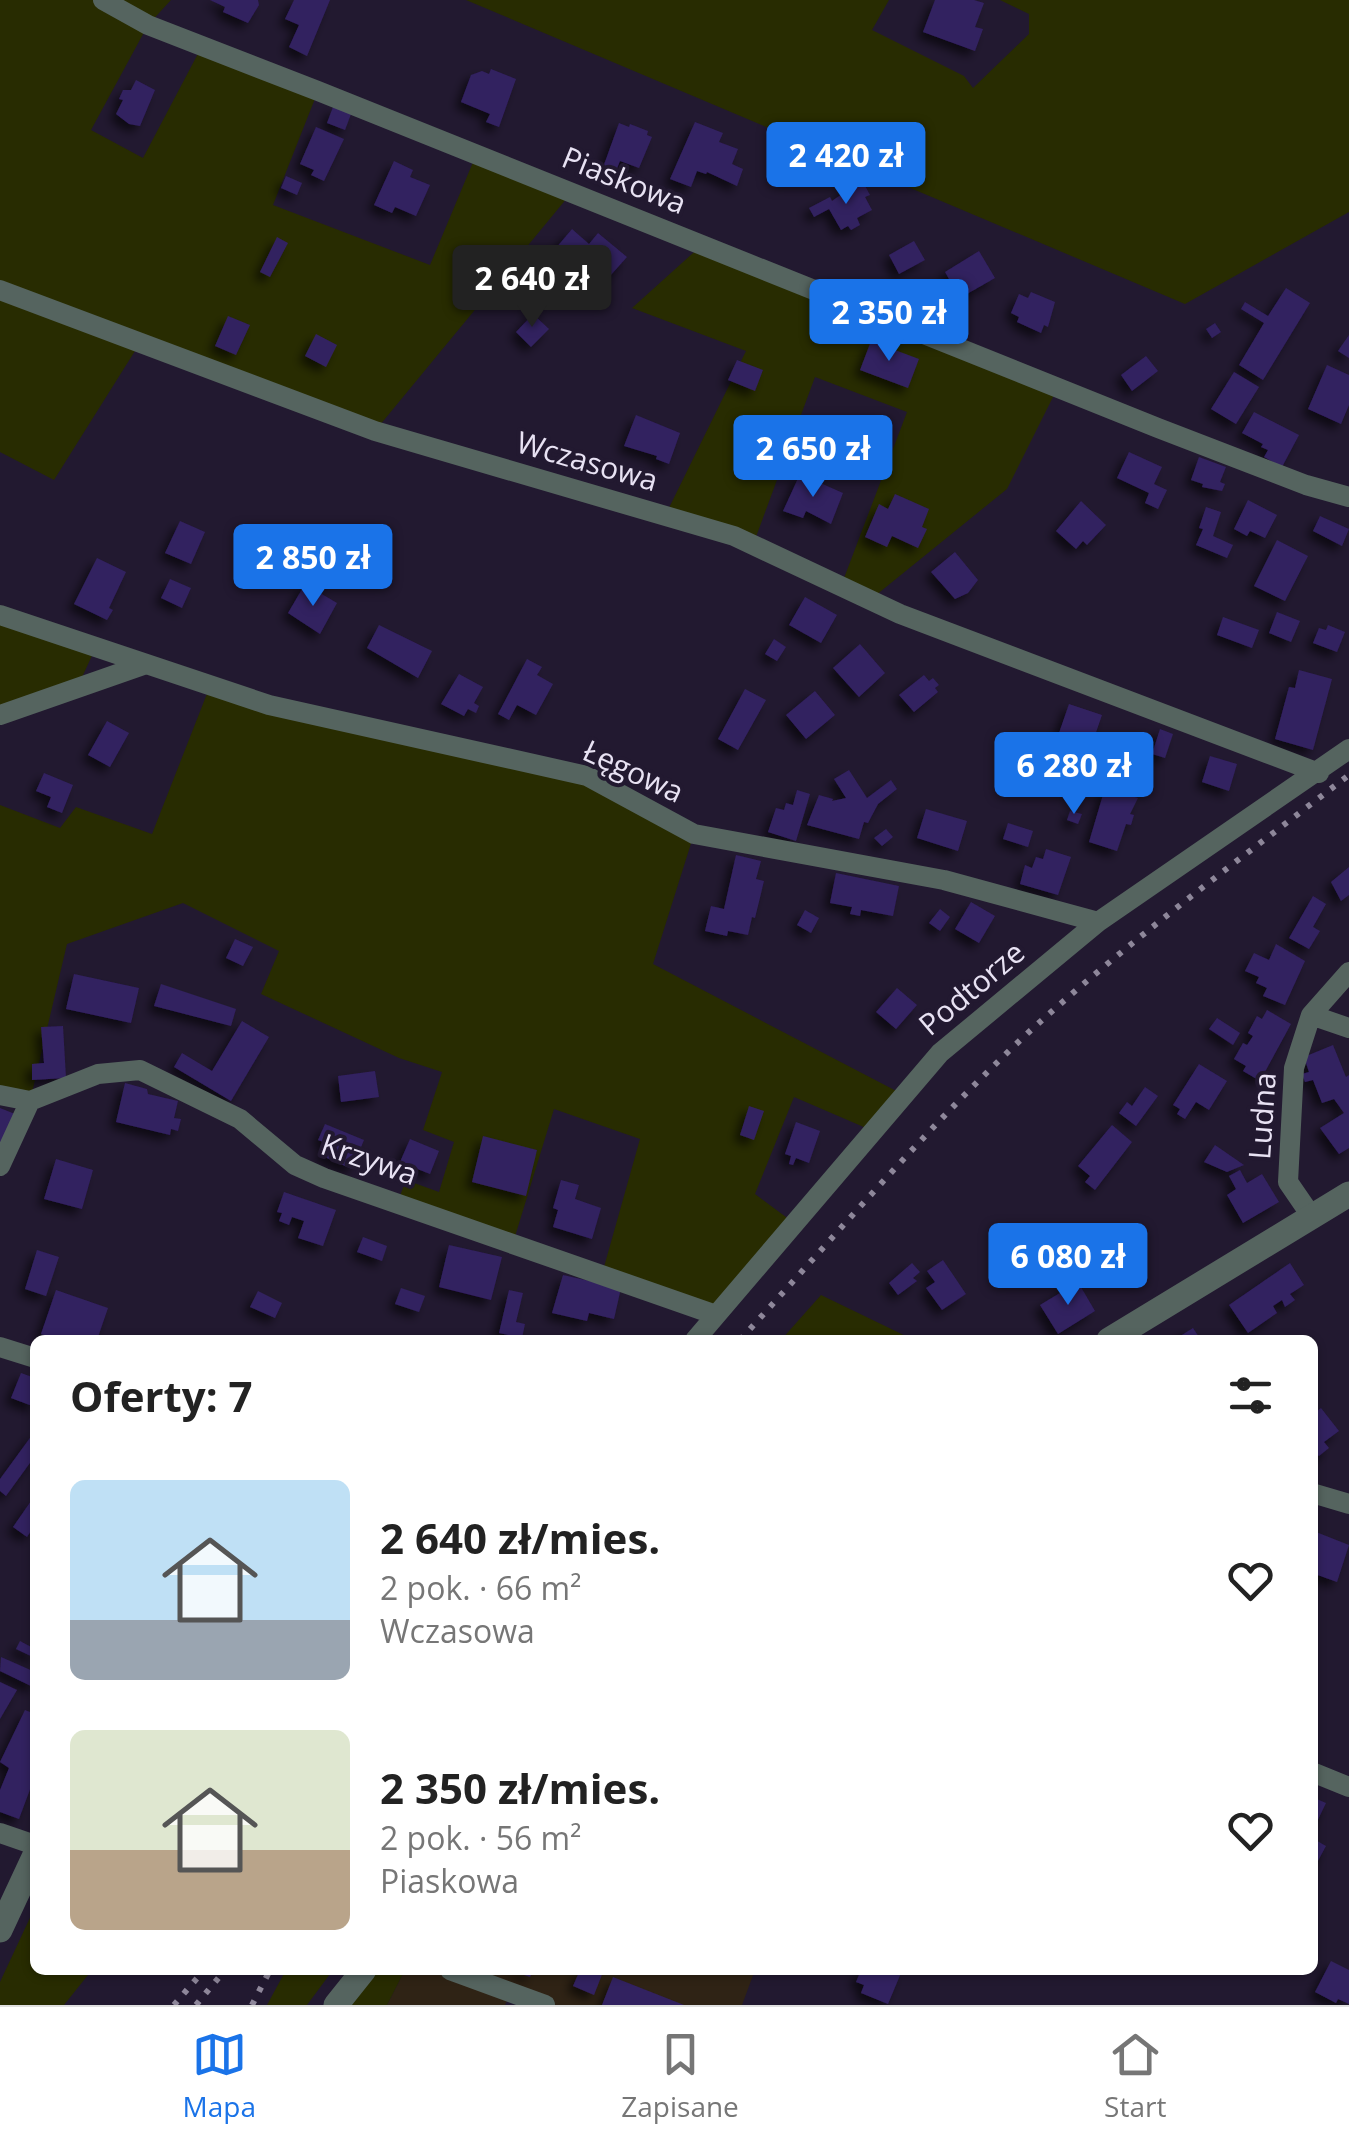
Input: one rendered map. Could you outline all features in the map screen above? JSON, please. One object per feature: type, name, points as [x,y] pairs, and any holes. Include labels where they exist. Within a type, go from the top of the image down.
[{"type":"street","name":"Piaskowa","points":[[104,0],[148,25],[1143,422],[1306,485],[1349,497]]},
{"type":"street","name":"Wczasowa","points":[[0,290],[374,432],[734,536],[900,614],[1319,773]]},
{"type":"street","name":"Łęgowa","points":[[0,615],[269,705],[587,776],[694,834],[944,880],[1098,922]]},
{"type":"street","points":[[0,715],[146,664]]},
{"type":"street","name":"Podtorze","points":[[698,1335],[940,1054],[1098,922],[1349,750]]},
{"type":"street","name":"Ludna","points":[[1312,1216],[1288,1182],[1294,1068],[1311,1015],[1349,972]]},
{"type":"street","points":[[1311,1015],[1349,1028]]},
{"type":"street","name":"Krzywa","points":[[30,1101],[98,1074],[140,1070],[240,1119],[295,1165],[324,1178],[716,1315]]},
{"type":"street","points":[[0,1095],[30,1101],[0,1166]]},
{"type":"street","points":[[1116,1335],[1349,1194]]},
{"type":"street","points":[[0,1347],[30,1356]]},
{"type":"street","points":[[1318,1495],[1349,1504]]},
{"type":"street","points":[[1318,1774],[1349,1787]]},
{"type":"street","points":[[0,1833],[30,1843]]},
{"type":"street","points":[[0,1930],[30,1866]]},
{"type":"street","points":[[336,2005],[360,1975]]},
{"type":"street","points":[[464,1975],[545,2005]]},
{"type":"shaded area","points":[[402,1975],[447,1975],[508,1999],[505,2005],[387,2005]]},
{"type":"shaded area","points":[[464,1975],[753,1975],[742,2005],[545,2005]]},
{"type":"green space","points":[[0,0],[171,0],[148,25],[91,130],[143,158],[202,46],[318,91],[273,205],[430,265],[476,155],[572,192],[375,431],[140,343],[54,480],[0,452]]},
{"type":"green space","points":[[466,0],[889,0],[872,30],[964,76],[973,88],[1029,34],[1029,14],[1000,0],[1349,0],[1349,212],[1185,304]]},
{"type":"green space","points":[[703,244],[1058,387],[1007,489],[870,600],[841,586],[907,412],[815,377],[753,545],[665,516],[746,351],[632,308]]},
{"type":"green space","points":[[0,615],[96,647],[77,688],[0,715]]},
{"type":"green space","points":[[210,686],[587,776],[694,834],[653,964],[904,1095],[873,1131],[794,1097],[755,1194],[794,1223],[716,1315],[602,1274],[640,1139],[554,1109],[513,1243],[398,1201],[406,1180],[439,1192],[454,1142],[423,1130],[442,1072],[399,1058],[261,994],[279,951],[183,903],[67,944],[30,1101],[0,1095],[0,805],[60,828],[76,807],[152,834]]},
{"type":"green space","points":[[821,1295],[904,1335],[785,1335]]},
{"type":"green space","points":[[30,1918],[30,1975],[88,1975],[64,2005],[0,2005],[0,1982]]},
{"type":"green space","points":[[283,1975],[329,1975],[307,2005],[267,2005]]},
{"type":"green space","points":[[360,1975],[402,1975],[387,2005],[336,2005]]},
{"type":"building","points":[[210,0],[258,0],[259,5],[248,23],[223,12],[225,7]]},
{"type":"building","points":[[294,0],[330,0],[307,56],[289,47],[299,25],[285,19]]},
{"type":"building","points":[[935,0],[984,3],[975,27],[983,29],[975,51],[923,32]]},
{"type":"building","points":[[491,69],[516,79],[499,127],[486,122],[490,114],[461,102],[471,75],[482,71],[489,74]]},
{"type":"building","points":[[136,80],[155,90],[140,126],[129,124],[116,114],[123,90],[131,90]]},
{"type":"building","points":[[333,107],[351,114],[345,130],[327,123]]},
{"type":"building","points":[[695,122],[723,133],[719,142],[738,149],[732,164],[743,169],[737,186],[707,172],[697,171],[691,187],[670,179]]},
{"type":"building","points":[[619,123],[648,131],[647,135],[652,137],[639,168],[620,161],[613,178],[601,173]]},
{"type":"building","points":[[316,127],[344,139],[324,181],[311,175],[314,170],[300,164]]},
{"type":"building","points":[[394,161],[413,170],[410,177],[430,185],[416,216],[395,207],[392,213],[374,205]]},
{"type":"building","points":[[286,176],[302,183],[297,195],[281,188]]},
{"type":"building","points":[[862,180],[872,210],[857,218],[860,225],[841,230],[829,209],[814,217],[809,208],[830,197],[832,201]]},
{"type":"building","points":[[572,229],[589,244],[598,233],[627,257],[610,276],[603,270],[594,280],[556,248]]},
{"type":"building","points":[[277,237],[288,243],[270,277],[260,272]]},
{"type":"building","points":[[914,241],[925,260],[899,274],[889,255]]},
{"type":"building","points":[[979,251],[995,278],[960,298],[945,272]]},
{"type":"building","points":[[1286,288],[1310,303],[1263,380],[1239,365],[1264,323],[1241,309],[1245,302],[1268,316]]},
{"type":"building","points":[[1031,292],[1055,302],[1048,327],[1044,325],[1041,333],[1017,322],[1019,317],[1011,313],[1019,294],[1028,298]]},
{"type":"building","points":[[533,314],[549,329],[531,347],[516,332]]},
{"type":"building","points":[[228,316],[250,325],[236,355],[215,346]]},
{"type":"building","points":[[1215,323],[1221,332],[1212,338],[1206,329]]},
{"type":"building","points":[[316,334],[337,345],[326,367],[305,356]]},
{"type":"building","points":[[1349,335],[1349,358],[1338,351]]},
{"type":"building","points":[[871,341],[919,359],[908,388],[860,370]]},
{"type":"building","points":[[1146,356],[1158,371],[1132,391],[1121,375]]},
{"type":"building","points":[[737,360],[763,370],[755,391],[728,380]]},
{"type":"building","points":[[1327,365],[1349,375],[1349,405],[1341,424],[1308,409]]},
{"type":"building","points":[[1234,372],[1259,387],[1236,424],[1211,409]]},
{"type":"building","points":[[1254,412],[1299,435],[1282,467],[1264,457],[1268,450],[1261,447],[1263,444],[1242,433]]},
{"type":"building","points":[[636,415],[680,433],[669,464],[624,446]]},
{"type":"building","points":[[1129,452],[1162,467],[1154,484],[1167,490],[1158,509],[1145,503],[1149,493],[1117,478]]},
{"type":"building","points":[[1199,457],[1226,467],[1220,482],[1225,484],[1222,491],[1191,480]]},
{"type":"building","points":[[800,474],[843,493],[831,524],[806,511],[803,518],[783,511]]},
{"type":"building","points":[[895,494],[929,509],[922,527],[927,529],[918,548],[892,536],[887,547],[865,537],[879,504],[888,509]]},
{"type":"building","points":[[1248,500],[1277,515],[1265,538],[1250,531],[1247,536],[1234,529]]},
{"type":"building","points":[[1081,501],[1106,525],[1087,545],[1083,541],[1076,549],[1056,531]]},
{"type":"building","points":[[1206,507],[1221,512],[1213,536],[1233,545],[1227,558],[1196,545]]},
{"type":"building","points":[[1320,516],[1349,529],[1342,546],[1313,531]]},
{"type":"building","points":[[180,521],[205,532],[191,564],[165,553]]},
{"type":"building","points":[[1277,540],[1308,556],[1285,601],[1254,586]]},
{"type":"building","points":[[955,552],[978,580],[968,593],[955,599],[931,572]]},
{"type":"building","points":[[97,558],[126,572],[107,620],[74,604]]},
{"type":"building","points":[[170,579],[191,588],[182,608],[161,598]]},
{"type":"building","points":[[305,584],[337,603],[320,634],[288,613]]},
{"type":"building","points":[[805,597],[837,615],[821,643],[789,625]]},
{"type":"building","points":[[1277,612],[1300,621],[1291,642],[1269,633]]},
{"type":"building","points":[[1223,617],[1259,630],[1252,648],[1217,635]]},
{"type":"building","points":[[379,625],[432,651],[418,678],[367,648]]},
{"type":"building","points":[[1328,625],[1345,632],[1337,652],[1313,643],[1319,628],[1326,630]]},
{"type":"building","points":[[774,639],[786,647],[777,661],[765,654]]},
{"type":"building","points":[[860,644],[885,673],[859,697],[833,668]]},
{"type":"building","points":[[527,659],[542,667],[537,675],[553,684],[536,715],[517,705],[509,720],[498,714]]},
{"type":"building","points":[[1299,670],[1332,679],[1313,750],[1275,739],[1289,687],[1295,688]]},
{"type":"building","points":[[459,674],[483,687],[474,703],[479,706],[476,713],[468,709],[464,716],[441,704]]},
{"type":"building","points":[[924,675],[939,685],[935,688],[938,692],[914,712],[899,695]]},
{"type":"building","points":[[745,689],[766,700],[738,750],[718,739]]},
{"type":"building","points":[[815,691],[835,715],[806,739],[786,715]]},
{"type":"building","points":[[1069,704],[1102,715],[1092,744],[1059,733]]},
{"type":"building","points":[[107,721],[129,733],[110,767],[88,755]]},
{"type":"building","points":[[1160,729],[1173,734],[1165,758],[1152,754]]},
{"type":"building","points":[[1210,756],[1237,764],[1229,791],[1202,782]]},
{"type":"building","points":[[849,770],[867,798],[891,780],[897,789],[878,804],[868,823],[864,822],[859,839],[807,825],[819,795],[832,801],[846,798],[834,779]]},
{"type":"building","points":[[44,773],[73,785],[62,813],[47,807],[51,797],[36,791]]},
{"type":"building","points":[[1105,788],[1138,798],[1130,814],[1134,815],[1131,825],[1126,824],[1117,851],[1089,842]]},
{"type":"building","points":[[797,790],[810,794],[796,841],[768,832],[776,808],[784,810],[786,803],[793,805]]},
{"type":"building","points":[[926,809],[967,821],[958,851],[917,838]]},
{"type":"building","points":[[1070,811],[1082,814],[1078,824],[1067,820]]},
{"type":"building","points":[[1008,823],[1033,831],[1028,847],[1003,839]]},
{"type":"building","points":[[886,829],[893,837],[882,846],[874,838]]},
{"type":"building","points":[[1046,849],[1071,857],[1058,895],[1020,884],[1025,865],[1032,868],[1036,857],[1043,859]]},
{"type":"building","points":[[736,855],[761,861],[756,879],[764,881],[755,918],[752,917],[748,935],[705,931],[711,906],[724,909]]},
{"type":"building","points":[[1349,867],[1349,895],[1341,901],[1331,882]]},
{"type":"building","points":[[836,873],[899,886],[893,916],[861,910],[860,916],[850,914],[852,907],[830,903]]},
{"type":"building","points":[[1313,896],[1326,904],[1313,927],[1320,931],[1309,949],[1289,938]]},
{"type":"building","points":[[971,902],[995,916],[979,943],[955,929]]},
{"type":"building","points":[[940,909],[950,917],[940,931],[929,923]]},
{"type":"building","points":[[805,910],[819,918],[811,933],[797,925]]},
{"type":"building","points":[[235,939],[253,947],[243,966],[226,958]]},
{"type":"building","points":[[1276,944],[1305,961],[1285,1005],[1263,996],[1267,988],[1256,983],[1259,977],[1245,971],[1254,953],[1269,960]]},
{"type":"building","points":[[74,974],[139,988],[131,1023],[66,1009]]},
{"type":"building","points":[[161,984],[236,1009],[231,1026],[154,1006]]},
{"type":"building","points":[[897,988],[917,1005],[896,1029],[876,1012]]},
{"type":"building","points":[[1267,1010],[1291,1024],[1260,1081],[1243,1071],[1246,1066],[1234,1059],[1243,1043],[1247,1045],[1253,1036],[1248,1033],[1257,1016],[1262,1019]]},
{"type":"building","points":[[1217,1018],[1240,1033],[1233,1045],[1209,1029]]},
{"type":"building","points":[[242,1021],[269,1037],[231,1101],[174,1067],[182,1053],[212,1071]]},
{"type":"building","points":[[63,1026],[66,1078],[32,1080],[32,1064],[44,1063],[41,1027]]},
{"type":"building","points":[[1333,1045],[1346,1077],[1349,1075],[1349,1148],[1339,1154],[1320,1128],[1344,1113],[1334,1099],[1322,1103],[1313,1080],[1305,1082],[1302,1074],[1309,1072],[1304,1057]]},
{"type":"building","points":[[1199,1064],[1227,1081],[1209,1110],[1196,1102],[1185,1119],[1173,1105]]},
{"type":"building","points":[[375,1071],[379,1097],[341,1102],[338,1076]]},
{"type":"building","points":[[125,1083],[147,1089],[148,1094],[178,1101],[174,1118],[181,1119],[178,1131],[171,1129],[170,1135],[116,1122]]},
{"type":"building","points":[[1145,1087],[1158,1096],[1136,1126],[1119,1113],[1127,1102],[1132,1106]]},
{"type":"building","points":[[749,1106],[764,1111],[754,1140],[740,1135]]},
{"type":"building","points":[[0,1108],[15,1114],[0,1149]]},
{"type":"building","points":[[796,1122],[820,1131],[809,1163],[796,1158],[793,1165],[789,1164],[791,1156],[785,1154]]},
{"type":"building","points":[[325,1124],[364,1140],[352,1169],[320,1155],[326,1143],[318,1140]]},
{"type":"building","points":[[1112,1125],[1132,1142],[1095,1190],[1085,1182],[1090,1176],[1078,1166]]},
{"type":"building","points":[[483,1136],[537,1150],[526,1196],[472,1182]]},
{"type":"building","points":[[410,1139],[439,1151],[430,1174],[400,1162]]},
{"type":"building","points":[[1215,1145],[1244,1165],[1227,1172],[1204,1162]]},
{"type":"building","points":[[56,1159],[93,1170],[82,1209],[44,1199]]},
{"type":"building","points":[[1240,1170],[1247,1183],[1262,1174],[1279,1202],[1243,1223],[1227,1195],[1236,1189],[1229,1176]]},
{"type":"building","points":[[561,1180],[579,1185],[575,1199],[601,1208],[592,1239],[553,1227],[558,1210],[553,1208]]},
{"type":"building","points":[[284,1192],[336,1210],[323,1246],[298,1238],[304,1221],[292,1217],[289,1225],[279,1221],[282,1213],[277,1212]]},
{"type":"building","points":[[363,1237],[387,1246],[382,1261],[357,1252]]},
{"type":"building","points":[[449,1245],[502,1257],[491,1300],[439,1287]]},
{"type":"building","points":[[37,1250],[59,1257],[46,1296],[25,1289]]},
{"type":"building","points":[[943,1260],[966,1294],[942,1310],[926,1288],[935,1282],[927,1271]]},
{"type":"building","points":[[912,1263],[920,1272],[913,1278],[917,1281],[898,1295],[889,1283]]},
{"type":"building","points":[[1290,1263],[1304,1285],[1290,1294],[1295,1300],[1285,1307],[1282,1300],[1273,1306],[1277,1313],[1248,1333],[1229,1305]]},
{"type":"building","points":[[563,1275],[621,1288],[614,1319],[589,1313],[587,1321],[552,1313]]},
{"type":"building","points":[[1078,1282],[1095,1311],[1058,1334],[1040,1305]]},
{"type":"building","points":[[401,1288],[425,1296],[419,1312],[395,1304]]},
{"type":"building","points":[[56,1290],[108,1308],[99,1335],[41,1334]]},
{"type":"building","points":[[509,1290],[523,1293],[516,1322],[525,1324],[523,1335],[499,1333]]},
{"type":"building","points":[[258,1291],[282,1303],[275,1318],[250,1307]]},
{"type":"building","points":[[21,1373],[30,1376],[30,1405],[11,1398]]},
{"type":"building","points":[[1321,1408],[1339,1431],[1324,1442],[1329,1448],[1319,1456],[1318,1455]]},
{"type":"building","points":[[30,1438],[30,1463],[6,1496],[0,1491],[0,1479]]},
{"type":"building","points":[[30,1502],[27,1537],[13,1527]]},
{"type":"building","points":[[1318,1533],[1349,1545],[1337,1582],[1318,1575]]},
{"type":"building","points":[[20,1641],[30,1646],[30,1656],[16,1649]]},
{"type":"building","points":[[1,1657],[30,1670],[30,1686],[0,1671]]},
{"type":"building","points":[[0,1682],[17,1690],[0,1719]]},
{"type":"building","points":[[25,1710],[30,1712],[30,1789],[19,1819],[0,1812],[0,1790],[9,1768],[0,1762]]},
{"type":"building","points":[[1318,1800],[1326,1803],[1318,1820]]},
{"type":"building","points":[[1318,1841],[1326,1846],[1318,1861]]},
{"type":"building","points":[[1331,1961],[1349,1970],[1349,2004],[1338,1999],[1336,2003],[1315,1992]]},
{"type":"building","points":[[578,1975],[602,1975],[594,1995],[573,1986]]},
{"type":"building","points":[[859,1975],[900,1975],[888,2004],[861,1993],[864,1985],[856,1982]]},
{"type":"building","points":[[613,1977],[684,2005],[602,2005]]},
{"type":"railway","points":[[745,1335],[918,1144],[1030,1031],[1146,932],[1349,775]]},
{"type":"railway","points":[[174,2005],[200,1975]]},
{"type":"railway","points":[[196,2005],[221,1975]]},
{"type":"railway","points":[[252,2005],[267,1975]]}]
